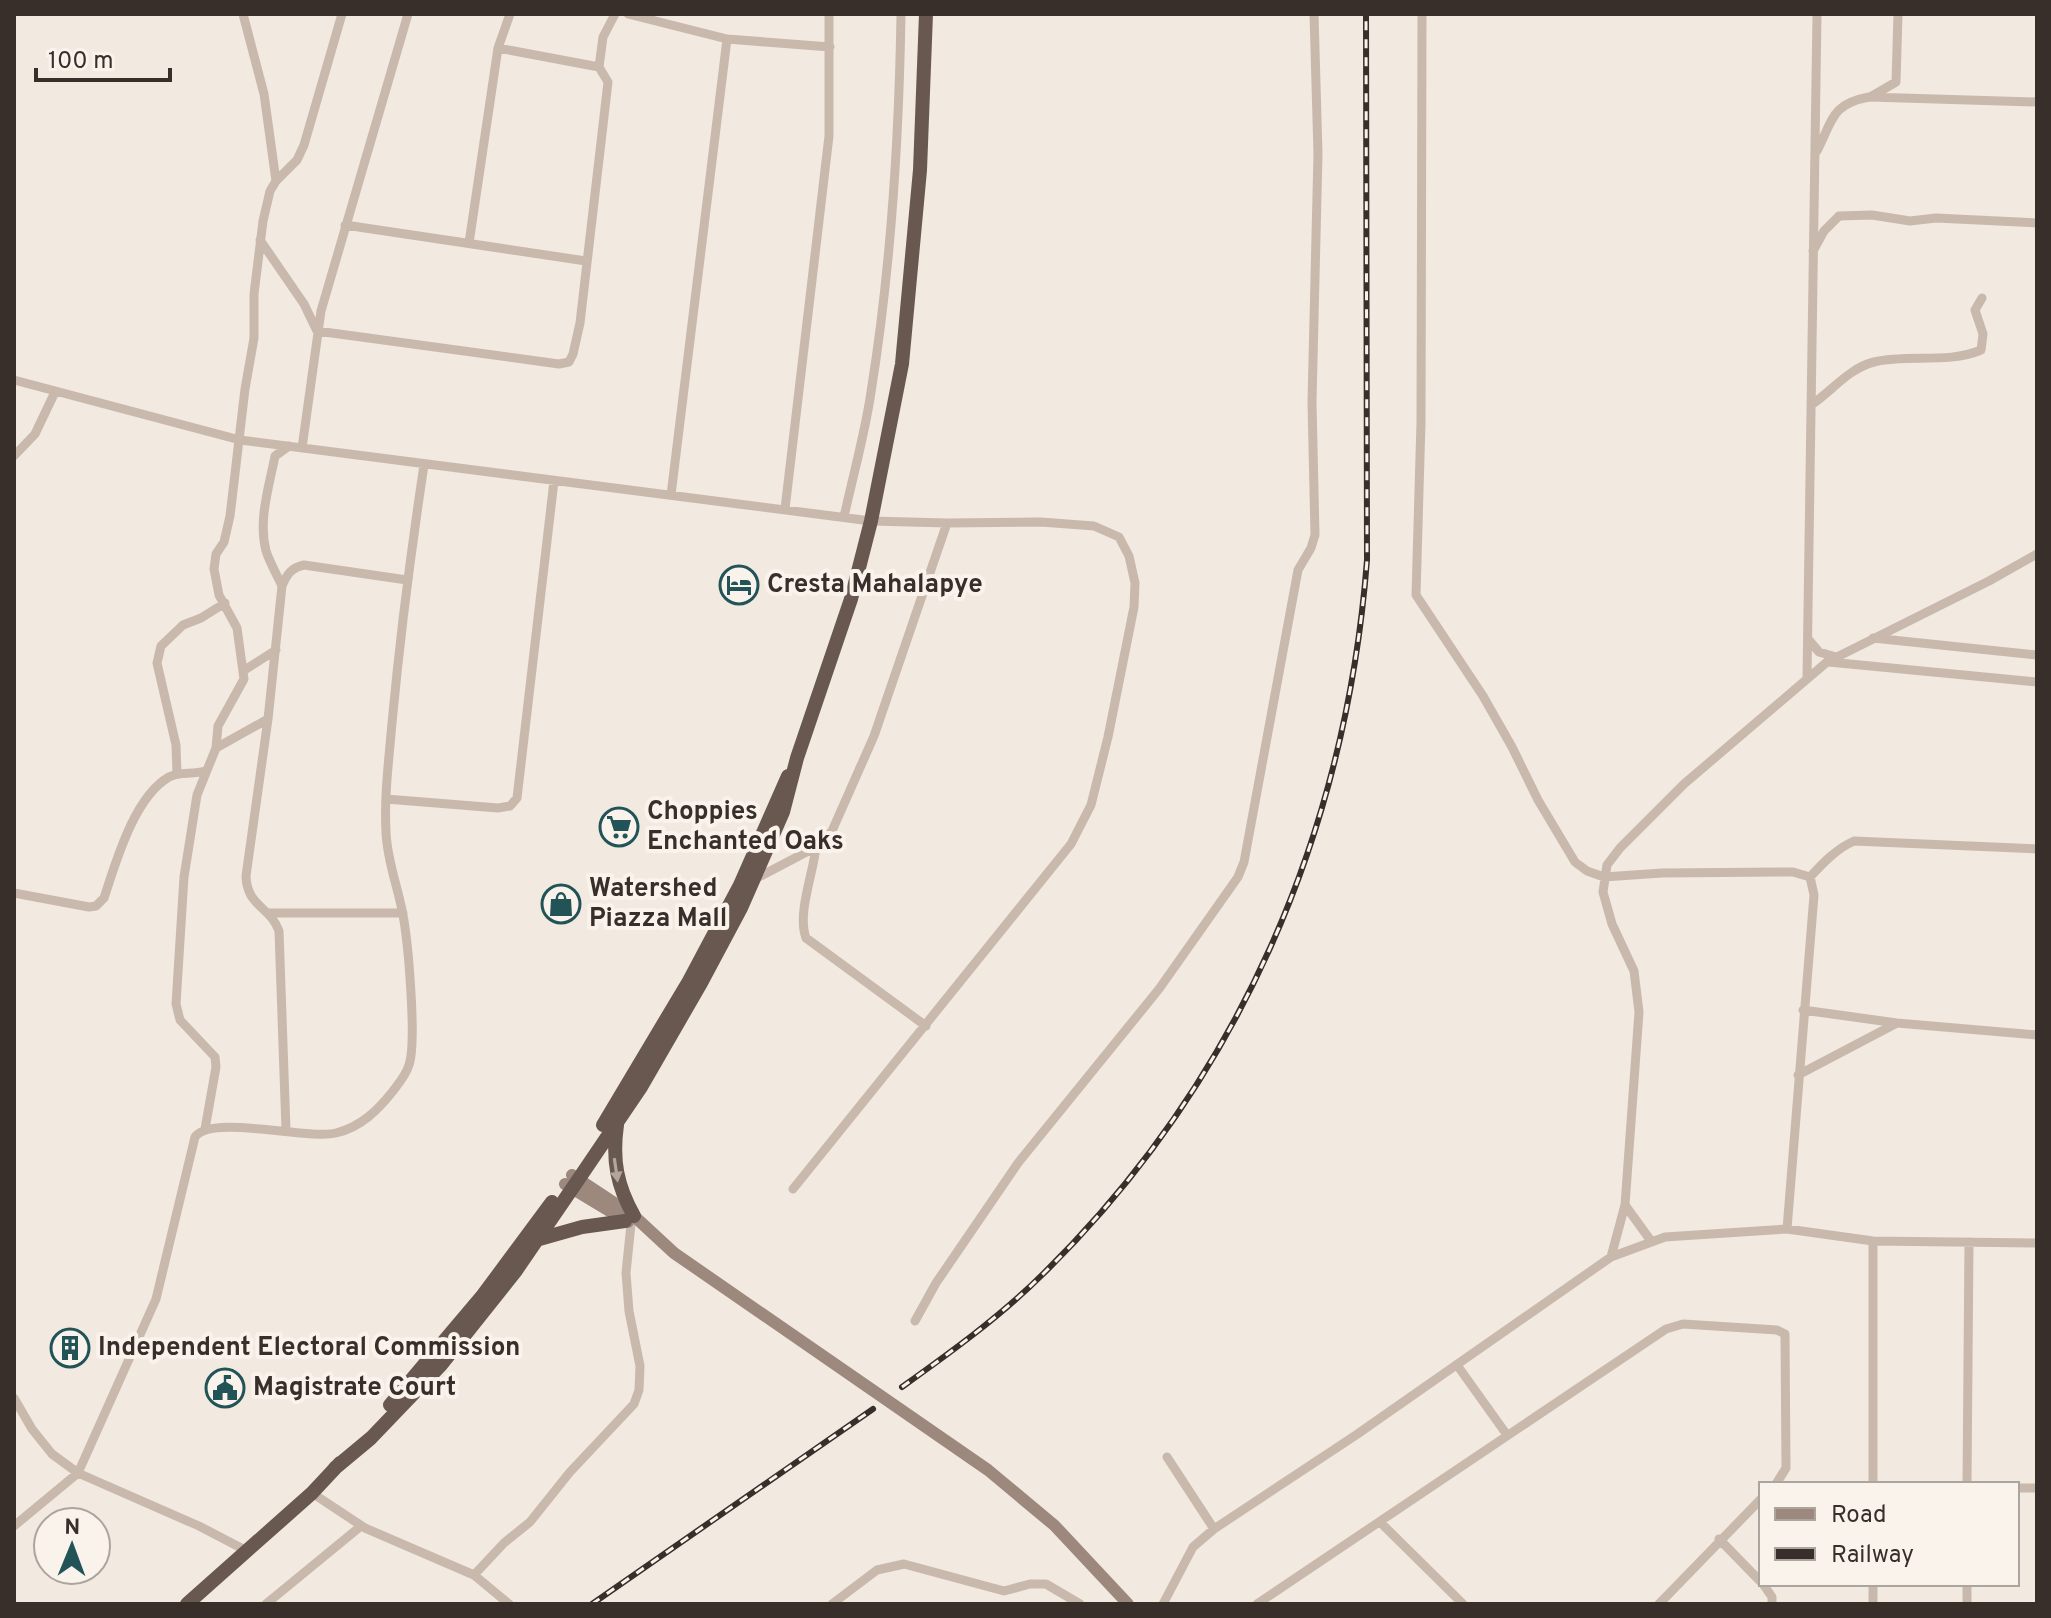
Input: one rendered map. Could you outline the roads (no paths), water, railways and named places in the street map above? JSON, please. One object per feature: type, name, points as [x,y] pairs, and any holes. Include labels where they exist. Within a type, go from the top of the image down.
[{"type":"highway","points":[[187,1604],[312,1493],[483,1295],[572,1182],[641,1087],[701,983],[747,882],[779,793],[797,758],[851,599],[871,521],[903,350],[920,170],[926,14]]},
{"type":"highway","points":[[335,1468],[371,1438],[441,1365],[491,1304],[536,1240],[747,882]]},
{"type":"highway","points":[[536,1240],[582,1227],[630,1220],[616,1178],[614,1154],[617,1121]]},
{"type":"main road","points":[[572,1182],[988,1470],[1054,1525],[1128,1604]]},
{"type":"street","points":[[243,14],[264,94],[276,181]]},
{"type":"street","points":[[205,1129],[215,1057],[180,1020],[176,988],[189,836],[197,795],[216,748],[218,726],[243,683],[237,628],[217,587],[214,569],[216,554],[224,542],[230,516],[254,338],[254,294],[260,240],[270,191],[297,160],[304,145],[342,14]]},
{"type":"street","points":[[302,448],[317,331],[408,14]]},
{"type":"street","points":[[469,243],[498,48],[510,14]]},
{"type":"street","points":[[317,331],[559,364],[569,362],[577,340],[608,93],[608,82],[599,67],[603,37],[615,14]]},
{"type":"street","points":[[628,14],[727,39],[830,47]]},
{"type":"street","points":[[785,509],[829,136],[829,14]]},
{"type":"street","points":[[844,517],[871,395],[882,318],[892,197],[901,14]]},
{"type":"street","points":[[915,1321],[936,1283],[1018,1163],[1159,989],[1238,877],[1244,862],[1298,570],[1315,535],[1312,402],[1318,154],[1314,14]]},
{"type":"street","points":[[1422,14],[1421,422],[1416,595],[1483,696],[1575,862],[1587,871],[1604,877],[1662,873],[1793,872],[1810,877]]},
{"type":"street","points":[[1807,677],[1817,14]]},
{"type":"street","points":[[1815,154],[1842,105],[1869,97],[1896,82],[1898,14]]},
{"type":"street","points":[[671,495],[727,39]]},
{"type":"street","points":[[498,48],[599,67]]},
{"type":"street","points":[[1869,97],[2037,102]]},
{"type":"street","points":[[1813,251],[1830,223],[1839,216],[1872,215],[1910,221],[1936,218],[2037,223]]},
{"type":"street","points":[[345,225],[586,261]]},
{"type":"street","points":[[260,240],[304,304],[317,331]]},
{"type":"street","points":[[1811,405],[1855,371],[1872,362],[1951,356],[1981,350],[1983,334],[1975,310],[1982,298]]},
{"type":"street","points":[[14,380],[240,440],[871,521],[1041,522],[1094,526],[1119,537],[1129,556],[1135,583],[1134,607],[1091,805],[1071,844],[793,1189]]},
{"type":"street","points":[[14,456],[35,434],[55,392]]},
{"type":"street","points":[[282,586],[267,555],[264,507],[275,456],[290,446]]},
{"type":"street","points":[[14,1526],[78,1473],[156,1299],[195,1137],[205,1129],[286,1130],[322,1135],[354,1127],[375,1113],[409,1065],[413,1033],[403,913],[390,865],[386,799],[407,580],[424,465]]},
{"type":"street","points":[[386,799],[498,808],[510,806],[517,798],[554,481]]},
{"type":"street","points":[[747,882],[816,847],[832,831],[874,736],[947,523]]},
{"type":"street","points":[[1611,1257],[1625,1205],[1639,1012],[1634,971],[1612,924],[1603,892],[1607,865],[1673,794],[1807,677],[1872,638],[2037,554]]},
{"type":"street","points":[[286,1130],[279,931],[275,921],[253,901],[247,890],[246,876],[268,719],[282,586],[286,575],[304,565],[407,580]]},
{"type":"street","points":[[177,774],[176,745],[157,663],[161,646],[183,625],[225,603]]},
{"type":"street","points":[[1872,638],[2037,655]]},
{"type":"street","points":[[1808,639],[1819,652],[1832,660],[2037,682]]},
{"type":"street","points":[[243,671],[276,650]]},
{"type":"street","points":[[216,748],[268,719]]},
{"type":"street","points":[[14,893],[89,907],[101,902],[125,832],[152,793],[162,782],[177,774],[205,771]]},
{"type":"street","points":[[1810,877],[1826,860],[1854,841],[2037,849]]},
{"type":"street","points":[[816,847],[813,875],[803,909],[802,928],[806,938],[926,1026]]},
{"type":"street","points":[[1787,1229],[1814,895],[1810,877]]},
{"type":"street","points":[[268,913],[403,913]]},
{"type":"street","points":[[1803,1010],[1897,1023],[2037,1035]]},
{"type":"street","points":[[1798,1075],[1897,1023]]},
{"type":"street","points":[[1625,1205],[1651,1241]]},
{"type":"street","points":[[474,1575],[504,1543],[530,1522],[570,1472],[634,1404],[639,1390],[640,1366],[629,1311],[626,1273],[630,1220]]},
{"type":"street","points":[[1163,1604],[1193,1547],[1214,1529],[1611,1257],[1665,1237],[1787,1229],[1873,1241],[2037,1243]]},
{"type":"street","points":[[1873,1241],[1873,1482]]},
{"type":"street","points":[[1967,1482],[1969,1242]]},
{"type":"street","points":[[1257,1604],[1674,1325],[1777,1330],[1785,1334],[1786,1468],[1777,1482]]},
{"type":"street","points":[[1457,1365],[1507,1435]]},
{"type":"street","points":[[14,1398],[32,1429],[52,1454],[78,1473],[199,1526],[247,1551]]},
{"type":"street","points":[[1167,1457],[1214,1529]]},
{"type":"street","points":[[312,1493],[361,1526],[474,1575],[509,1604]]},
{"type":"street","points":[[1659,1604],[1759,1501]]},
{"type":"street","points":[[1380,1522],[1463,1604]]},
{"type":"street","points":[[266,1604],[361,1526]]},
{"type":"street","points":[[1719,1539],[1759,1580]]},
{"type":"street","points":[[832,1604],[877,1570],[904,1564],[1004,1591],[1030,1584],[1046,1584],[1080,1604]]},
{"type":"street","points":[[1764,1586],[1772,1597],[1772,1604]]},
{"type":"railway","points":[[902,1387],[1028,1289],[1113,1198],[1174,1119],[1226,1035],[1271,946],[1307,855],[1335,759],[1355,661],[1367,560],[1366,14]]},
{"type":"railway","points":[[592,1604],[873,1409]]},
{"type":"place","name":"Cresta Mahalapye","points":[[739,585]]},
{"type":"place","name":"Choppies Enchanted Oaks","points":[[619,827]]},
{"type":"place","name":"Watershed Piazza Mall","points":[[561,904]]},
{"type":"place","name":"Independent Electoral Commission","points":[[70,1348]]},
{"type":"place","name":"Magistrate Court","points":[[225,1388]]}]
